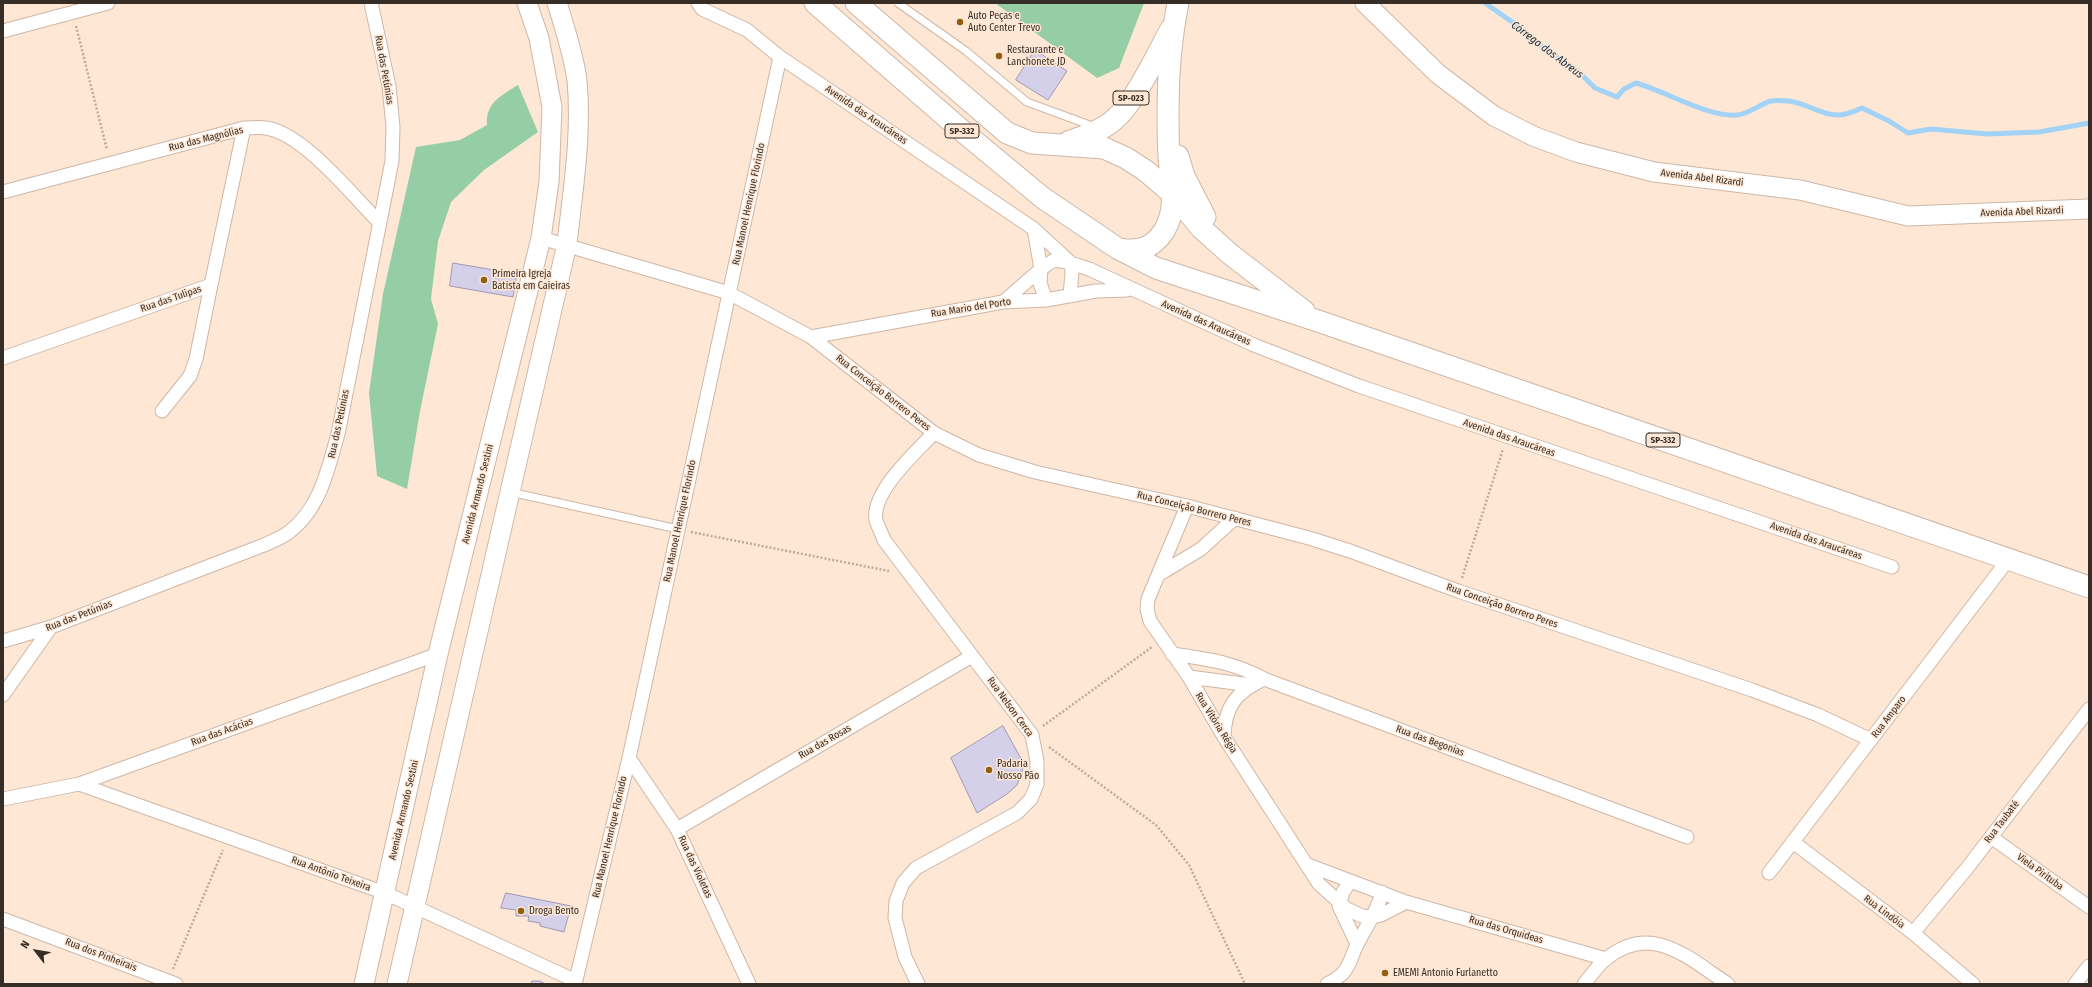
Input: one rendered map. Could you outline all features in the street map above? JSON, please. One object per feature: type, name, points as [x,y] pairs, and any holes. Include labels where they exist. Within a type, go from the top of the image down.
[{"type":"main road","name":"SP-332","points":[[815,3],[1043,198],[1117,248],[1156,268],[1318,321],[2089,587]]},
{"type":"main road","name":"SP-332","points":[[856,3],[1006,133],[1032,143],[1104,148],[1126,158],[1146,171],[1174,195],[1201,228],[1230,254],[1318,321]]},
{"type":"main road","name":"SP-023","points":[[1174,195],[1169,157],[1168,109],[1174,24],[1178,3]]},
{"type":"main road","name":"SP-023","points":[[1062,144],[1100,130],[1115,119],[1126,107],[1174,24]]},
{"type":"main road","points":[[1168,109],[1176,151],[1184,176],[1205,218],[1230,254]]},
{"type":"main road","name":"SP-332","points":[[1117,248],[1134,251],[1147,248],[1156,240],[1168,221],[1174,195]]},
{"type":"street","points":[[3,30],[108,3]]},
{"type":"street","name":"Rua das Petúnias","points":[[3,641],[51,627],[289,533],[305,516],[317,500],[327,474],[338,434],[392,161],[393,126],[390,86],[371,3]]},
{"type":"street","name":"Avenida Armando Sestini","points":[[364,984],[438,654],[541,238],[549,182],[552,107],[539,38],[527,3]]},
{"type":"street","name":"Avenida das Araucáreas","points":[[698,3],[702,9],[747,30],[780,57],[1034,229],[1071,263],[1089,269],[1261,348],[1359,386],[1892,567]]},
{"type":"street","name":"Avenida Abel Rizardi","points":[[1365,3],[1438,74],[1494,116],[1533,136],[1576,152],[1654,172],[1800,190],[1908,216],[2089,209]]},
{"type":"street","points":[[397,984],[567,244],[579,146],[578,111],[576,78],[559,6]]},
{"type":"street","name":"Rua Manoel Henrique Florindo","points":[[575,983],[628,758],[780,57]]},
{"type":"street","name":"Rua das Magnólias","points":[[3,192],[244,128],[267,128],[294,139],[318,160],[379,222]]},
{"type":"street","name":"Rua das Tulipas","points":[[3,358],[211,285],[244,128]]},
{"type":"street","points":[[1034,229],[1041,269],[1040,283],[1046,300]]},
{"type":"street","name":"Rua Conceição Borrero Peres","points":[[541,238],[567,244],[729,293],[811,337],[934,433],[979,455],[1035,472],[1235,518],[1350,551],[1458,591],[1752,690],[1818,715],[1871,740]]},
{"type":"street","points":[[1003,302],[1030,281],[1041,269],[1052,261],[1071,263],[1072,272],[1070,296]]},
{"type":"street","points":[[162,411],[190,376],[196,359],[211,285]]},
{"type":"street","name":"Rua Mario del Porto","points":[[811,337],[1003,302],[1046,300],[1114,289],[1133,290]]},
{"type":"street","name":"Rua Nelson Cerca","points":[[918,984],[905,957],[894,918],[896,901],[903,883],[916,868],[1017,813],[1031,799],[1036,784],[1037,761],[1032,735],[884,540],[876,520],[876,510],[882,493],[911,457],[934,433]]},
{"type":"street","name":"Rua Vitória Régia","points":[[1187,506],[1148,599],[1147,609],[1150,622],[1189,677],[1224,737],[1319,884],[1339,903],[1357,914],[1372,917]]},
{"type":"street","points":[[1158,575],[1201,549],[1235,518]]},
{"type":"street","name":"Rua Amparo","points":[[1769,873],[2008,560]]},
{"type":"street","points":[[3,695],[51,627]]},
{"type":"street","name":"Rua das Acácias","points":[[3,799],[79,784],[438,654]]},
{"type":"street","name":"Rua das Begonias","points":[[1172,654],[1227,662],[1264,679],[1687,837]]},
{"type":"street","name":"Rua das Rosas","points":[[677,829],[972,656]]},
{"type":"street","points":[[1189,677],[1251,685]]},
{"type":"street","points":[[1224,737],[1227,711],[1233,700],[1251,685],[1264,679]]},
{"type":"street","name":"Rua Taubaté","points":[[1913,933],[1990,837],[2089,709]]},
{"type":"street","name":"Rua das Violetas","points":[[628,758],[677,829],[749,984]]},
{"type":"street","name":"Rua Antônio Teixeira","points":[[79,784],[385,893],[575,983]]},
{"type":"street","name":"Viela Pirituba","points":[[1990,837],[2089,907]]},
{"type":"street","name":"Rua Lindóia","points":[[1793,842],[1913,933],[1973,984]]},
{"type":"street","points":[[1308,865],[1350,882],[1382,892],[1377,910],[1357,944],[1352,960],[1335,981],[1327,984]]},
{"type":"street","points":[[1339,903],[1343,892],[1350,882]]},
{"type":"street","name":"Rua das Orquideas","points":[[1382,892],[1406,902],[1606,959]]},
{"type":"street","points":[[1372,917],[1393,910],[1406,902]]},
{"type":"street","name":"Rua Vitória Régia","points":[[1339,903],[1339,906],[1357,944]]},
{"type":"street","name":"Rua dos Pinheirais","points":[[3,919],[172,982]]},
{"type":"street","points":[[1587,983],[1606,959],[1623,948],[1642,942],[1661,944],[1686,955],[1728,984]]},
{"type":"street","points":[[2075,984],[2089,966]]},
{"type":"lane","points":[[898,3],[966,52],[1027,102],[1100,130]]},
{"type":"lane","points":[[510,492],[678,529]]},
{"type":"path","points":[[73,12],[111,164]]},
{"type":"path","points":[[1458,591],[1507,437]]},
{"type":"path","points":[[678,529],[911,575]]},
{"type":"path","points":[[1162,639],[1032,735],[1156,825],[1189,865],[1245,984]]},
{"type":"path","points":[[172,982],[229,838]]},
{"type":"green space","points":[[995,3],[1144,3],[1119,68],[1097,78]]},
{"type":"green space","points":[[518,85],[538,132],[484,170],[451,202],[438,241],[431,299],[438,324],[420,411],[407,489],[377,476],[369,393],[383,294],[416,147],[460,140],[487,125],[487,117],[492,105],[501,96]]},
{"type":"building","points":[[1035,50],[1067,71],[1048,100],[1016,80]]},
{"type":"building","name":"Primeira Igreja Batista em Caieiras","points":[[453,263],[517,274],[513,297],[450,286]]},
{"type":"building","name":"Padaria Nosso Pão","points":[[1003,726],[1024,764],[1021,775],[1017,785],[1007,794],[977,813],[951,758]]},
{"type":"building","points":[[506,893],[571,906],[564,932],[540,926],[540,923],[528,921],[529,916],[516,916],[516,910],[501,908]]},
{"type":"building","points":[[532,981],[540,981],[545,984],[531,984]]},
{"type":"waterway","name":"Córrego dos Abreus","points":[[1485,3],[1522,29],[1547,51],[1577,70],[1595,88],[1617,97],[1624,89],[1636,83],[1701,108],[1726,115],[1741,114],[1771,101],[1795,102],[1833,115],[1851,113],[1862,108],[1889,121],[1908,133],[1931,129],[1987,134],[2039,132],[2089,123]]},
{"type":"place","name":"Auto Peças e Auto Center Trevo","points":[[960,22]]},
{"type":"place","name":"Restaurante e Lanchonete JD","points":[[999,56]]},
{"type":"place","name":"Primeira Igreja Batista em Caieiras","points":[[484,280]]},
{"type":"place","name":"Padaria Nosso Pão","points":[[989,770]]},
{"type":"place","name":"Droga Bento","points":[[521,911]]},
{"type":"place","name":"EMEMI Antonio Furlanetto","points":[[1385,973]]}]
